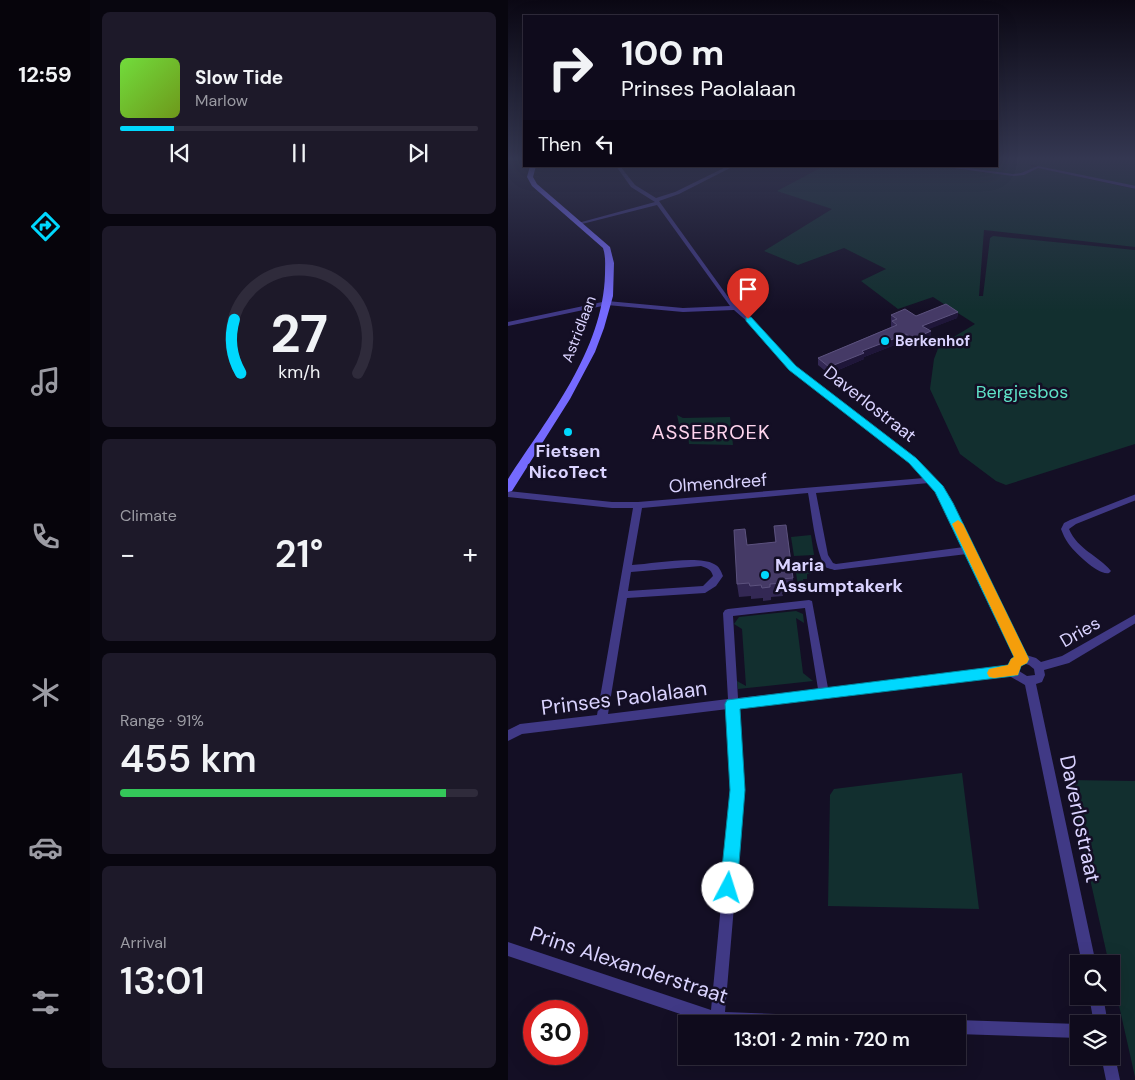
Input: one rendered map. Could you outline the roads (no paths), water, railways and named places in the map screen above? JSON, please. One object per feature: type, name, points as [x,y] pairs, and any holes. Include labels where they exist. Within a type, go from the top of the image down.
[{"type":"main road","name":"Astridlaan","points":[[508,488],[566,396],[584,363],[607,304],[610,257],[608,252],[598,239],[564,210]]},
{"type":"street","points":[[580,224],[626,210]]},
{"type":"street","name":"Daverlostraat","points":[[664,210],[735,308],[759,329],[792,368],[912,461],[931,480],[947,503],[1023,659]]},
{"type":"street","points":[[508,324],[583,307],[607,304],[683,310],[735,308]]},
{"type":"street","name":"Olmendreef","points":[[508,494],[612,505],[638,505],[812,492],[931,480]]},
{"type":"street","points":[[812,492],[824,556],[830,565],[836,567],[970,550]]},
{"type":"street","points":[[1106,571],[1090,559],[1071,540],[1065,529],[1067,525],[1073,522],[1136,497]]},
{"type":"street","points":[[602,720],[638,505]]},
{"type":"street","points":[[623,595],[705,589],[713,584],[718,576],[716,570],[701,563],[628,569]]},
{"type":"street","points":[[717,1015],[738,790],[728,613],[809,604],[824,693]]},
{"type":"street","name":"Dries","points":[[1039,667],[1065,660],[1136,618]]},
{"type":"street","points":[[1023,659],[1032,661],[1039,667],[1040,675],[1035,681],[1030,682],[1018,677],[1014,670],[1015,663],[1023,659]]},
{"type":"street","name":"Prinses Paolalaan","points":[[508,736],[520,729],[1014,670]]},
{"type":"street","name":"Daverlostraat","points":[[1030,682],[1087,955]]},
{"type":"street","name":"Prins Alexanderstraat","points":[[508,949],[705,1015]]},
{"type":"street","points":[[966,1027],[1070,1031]]},
{"type":"street","points":[[1110,1065],[1113,1080]]},
{"type":"place","name":"Berkenhof","points":[[885,341]]},
{"type":"place","name":"Fietsen NicoTect","points":[[568,432]]},
{"type":"place","name":"Maria Assumptakerk","points":[[765,575]]},
{"type":"district","name":"ASSEBROEK","points":[[711,432]]},
{"type":"park label","name":"Bergjesbos","points":[[1022,392]]}]
